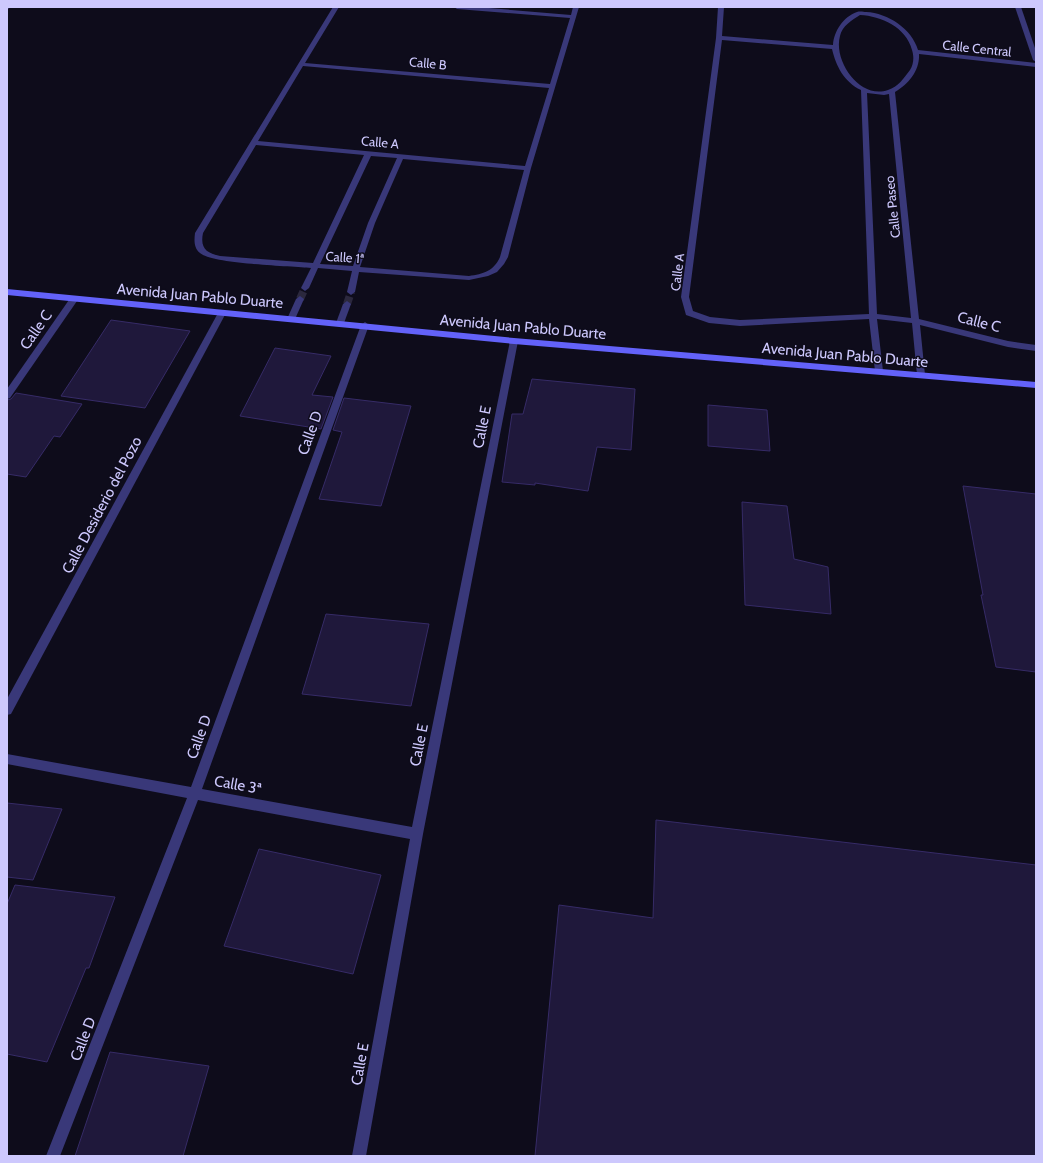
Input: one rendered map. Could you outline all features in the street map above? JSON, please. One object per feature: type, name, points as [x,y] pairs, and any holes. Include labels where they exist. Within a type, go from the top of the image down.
[{"type":"street","name":"Calle 1ª","points":[[336,7],[198,233],[198,246],[202,252],[220,258],[354,270],[469,278],[489,274],[502,263],[528,168],[576,7]]},
{"type":"street","points":[[457,7],[573,17]]},
{"type":"street","name":"Calle A","points":[[721,7],[719,38],[685,297],[689,313],[709,320],[740,323],[873,316],[915,321]]},
{"type":"street","points":[[1018,7],[1036,60]]},
{"type":"street","points":[[859,10],[882,14],[908,35],[916,52],[916,66],[912,73],[900,86],[892,91],[878,94],[864,89],[850,78],[840,65],[834,47],[836,37],[840,29],[859,10]]},
{"type":"street","points":[[719,38],[834,47]]},
{"type":"street","name":"Calle Central","points":[[916,52],[1036,65]]},
{"type":"street","name":"Calle B","points":[[301,64],[553,86]]},
{"type":"street","name":"Calle Paseo","points":[[864,89],[873,316],[879,371]]},
{"type":"street","name":"Calle Paseo","points":[[892,91],[921,375]]},
{"type":"street","name":"Calle A","points":[[253,143],[528,168]]},
{"type":"street","points":[[305,288],[368,154]]},
{"type":"street","points":[[351,292],[354,270],[401,156]]},
{"type":"street","name":"Avenida Juan Pablo Duarte","points":[[7,292],[365,325],[514,341],[1036,385]]},
{"type":"street","name":"Calle C","points":[[7,396],[74,299]]},
{"type":"street","points":[[291,319],[300,299]]},
{"type":"street","points":[[340,323],[347,304]]},
{"type":"street","name":"Calle Desiderio del Pozo","points":[[7,710],[222,313]]},
{"type":"street","name":"Calle C","points":[[915,321],[1008,344],[1036,348]]},
{"type":"street","name":"Calle D","points":[[53,1156],[195,793],[365,325]]},
{"type":"street","name":"Calle E","points":[[359,1156],[417,834],[514,341]]},
{"type":"street","name":"Calle 3ª","points":[[7,759],[417,834]]},
{"type":"building","points":[[111,320],[190,331],[145,408],[61,396]]},
{"type":"building","points":[[275,348],[331,356],[312,395],[333,397],[321,429],[240,416]]},
{"type":"building","points":[[532,379],[635,389],[631,450],[597,447],[588,491],[535,483],[535,485],[502,482],[512,414],[523,414]]},
{"type":"building","points":[[16,393],[82,404],[60,437],[54,436],[26,477],[7,474],[7,400],[11,399]]},
{"type":"building","points":[[344,398],[411,406],[381,506],[319,499],[342,432],[333,430]]},
{"type":"building","points":[[708,405],[767,410],[770,451],[708,446]]},
{"type":"building","points":[[963,486],[1036,494],[1036,672],[996,667],[981,595],[983,595]]},
{"type":"building","points":[[742,502],[787,506],[794,559],[828,567],[831,614],[745,605]]},
{"type":"building","points":[[326,614],[429,624],[411,706],[302,694]]},
{"type":"building","points":[[7,803],[62,809],[33,880],[7,877]]},
{"type":"building","points":[[656,820],[1036,865],[1036,1156],[535,1156],[559,905],[653,918]]},
{"type":"building","points":[[259,849],[381,875],[353,974],[224,946]]},
{"type":"building","points":[[15,885],[115,897],[89,968],[86,968],[47,1062],[7,1054],[7,904]]},
{"type":"building","points":[[110,1052],[209,1066],[183,1156],[75,1156]]},
{"type":"tunnel","points":[[300,299],[305,288]]},
{"type":"tunnel","points":[[347,304],[351,292]]}]
